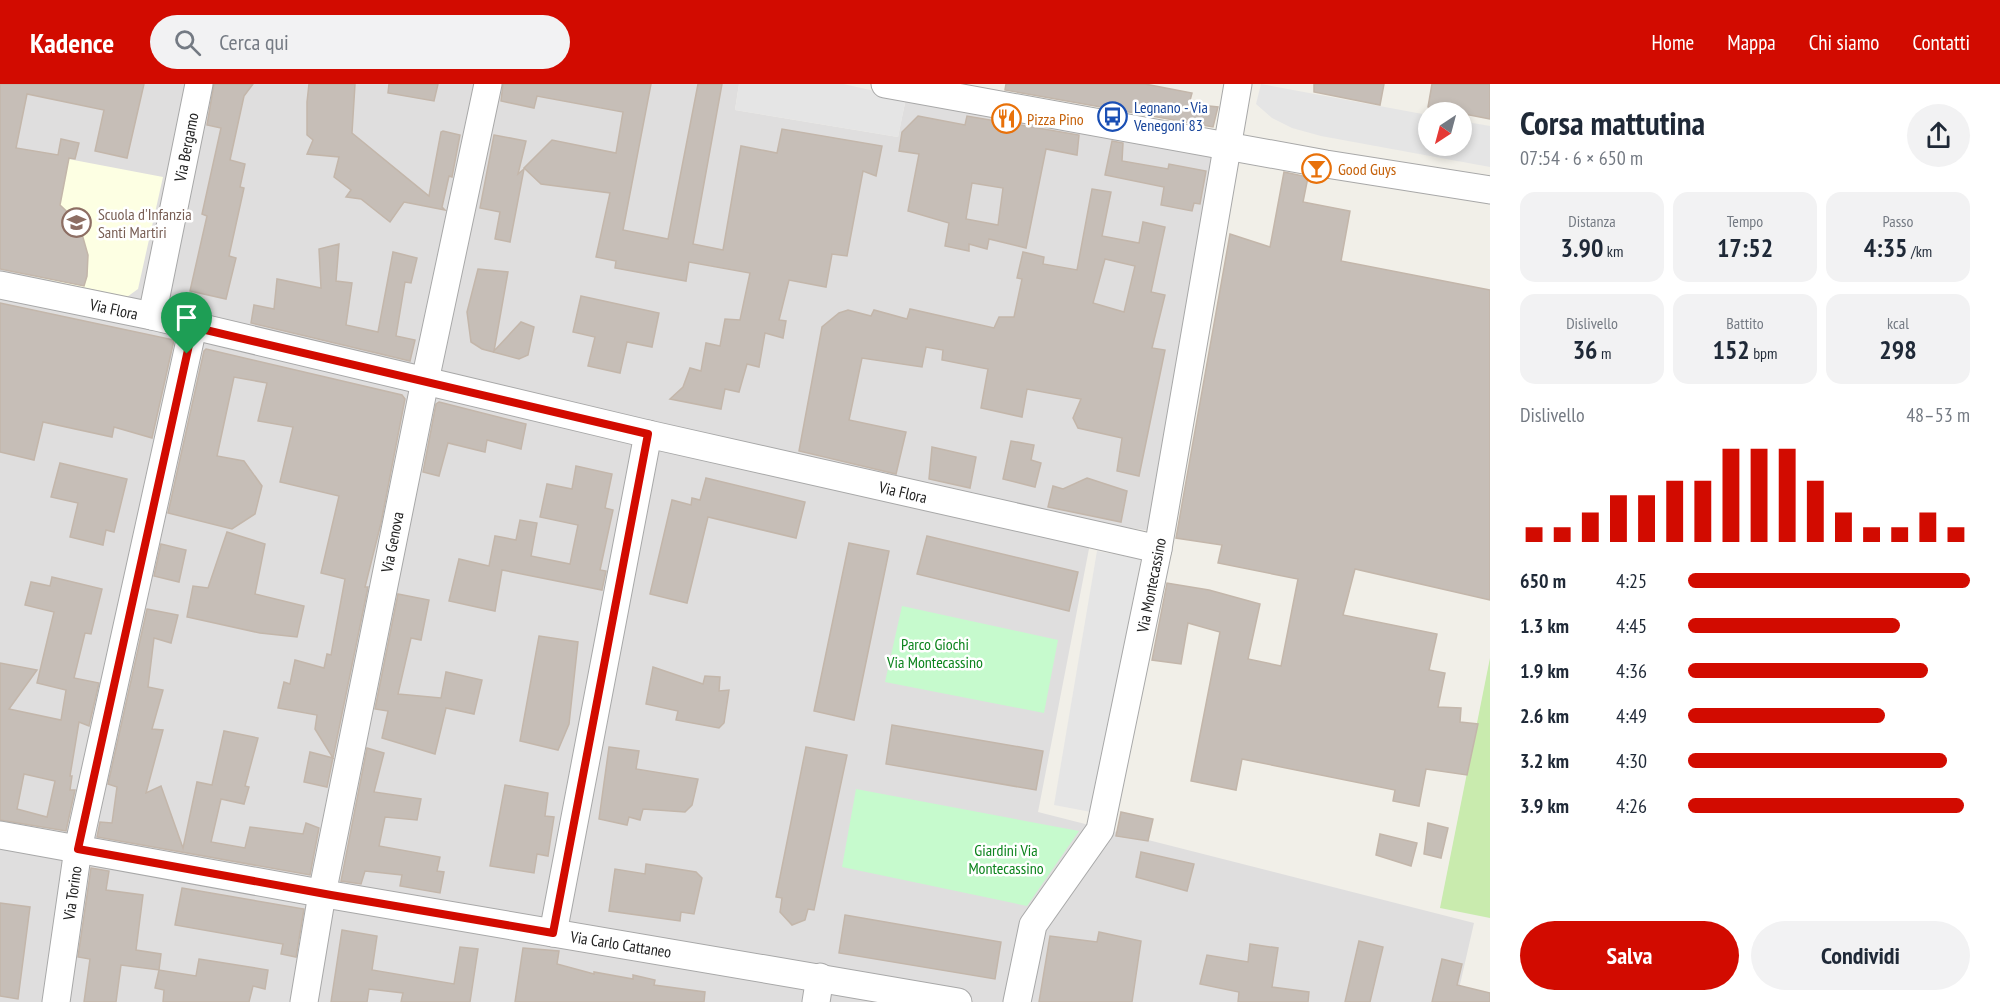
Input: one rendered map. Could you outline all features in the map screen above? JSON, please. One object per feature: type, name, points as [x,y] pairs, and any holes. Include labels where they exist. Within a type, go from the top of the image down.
[{"type":"street","name":"Via Bergamo","points":[[152,316],[199,84]]},
{"type":"street","name":"Via Genova","points":[[304,1002],[322,894],[424,381],[489,84]]},
{"type":"street","points":[[885,84],[985,93],[1227,146],[1490,190]]},
{"type":"street","name":"Via Montecassino","points":[[1017,1002],[1033,925],[1100,830],[1158,549],[1238,84]]},
{"type":"street","name":"Via Flora","points":[[0,285],[152,316],[648,434],[1158,549]]},
{"type":"street","name":"Via Torino","points":[[57,1002],[78,849],[193,327]]},
{"type":"street","points":[[553,933],[648,434]]},
{"type":"street","name":"Via Carlo Cattaneo","points":[[0,836],[553,933],[818,990],[958,1002]]},
{"type":"shaded area","points":[[0,84],[739,84],[735,110],[898,137],[906,98],[1213,153],[1152,531],[1094,523],[1038,812],[1474,923],[1456,1002],[0,1002]]},
{"type":"shaded area","points":[[739,84],[843,84],[906,98],[898,137],[735,110]]},
{"type":"shaded area","points":[[1261,84],[1418,113],[1418,154],[1321,136],[1292,128],[1272,118],[1256,104]]},
{"type":"shaded area","points":[[1472,123],[1490,126],[1490,167],[1430,156],[1472,156]]},
{"type":"shaded area","name":"Scuola d'Infanzia Santi Martiri","points":[[0,146],[163,177],[138,289],[127,297],[0,269]]},
{"type":"shaded area","points":[[1097,551],[1141,559],[1091,812],[1054,805]]},
{"type":"green space","name":"Parco Giochi Via Montecassino","points":[[902,606],[1058,640],[1044,713],[885,682]]},
{"type":"green space","points":[[1490,658],[1490,918],[1440,908]]},
{"type":"green space","name":"Giardini Via Montecassino","points":[[856,789],[1079,831],[1027,906],[842,867]]},
{"type":"building","points":[[0,84],[144,84],[127,158],[95,151],[104,110],[27,94],[16,148],[58,155],[61,139],[79,143],[75,159],[69,158],[60,205],[78,222],[82,234],[88,255],[84,286],[0,269]]},
{"type":"building","points":[[214,84],[253,84],[244,96],[230,160],[245,164],[240,187],[244,188],[229,256],[236,258],[226,299],[190,291],[207,216],[202,214],[221,128],[207,125]]},
{"type":"building","points":[[309,84],[355,84],[352,133],[429,196],[441,132],[460,135],[452,177],[449,176],[442,207],[445,210],[404,202],[390,222],[361,199],[346,197],[351,190],[334,177],[339,157],[307,154],[313,140],[307,135]]},
{"type":"building","points":[[389,84],[438,84],[434,101],[388,93]]},
{"type":"building","points":[[503,84],[651,84],[623,230],[668,239],[698,84],[722,84],[693,244],[723,250],[741,146],[777,153],[782,129],[882,146],[876,176],[863,171],[847,256],[832,254],[826,287],[789,280],[779,320],[786,321],[783,338],[765,333],[759,367],[747,364],[739,392],[725,389],[721,409],[670,399],[683,387],[690,368],[701,371],[706,343],[720,346],[725,319],[740,320],[750,273],[689,262],[686,281],[615,268],[616,261],[596,257],[610,193],[541,184],[524,168],[552,140],[616,153],[623,112],[537,96],[534,108],[501,101]]},
{"type":"building","points":[[1006,84],[1145,84],[1192,93],[1189,104],[1218,107],[1213,127],[1005,90]]},
{"type":"building","points":[[1314,84],[1384,84],[1380,105],[1314,92]]},
{"type":"building","points":[[1432,84],[1490,84],[1490,119],[1472,116],[1472,102],[1429,102]]},
{"type":"building","points":[[918,116],[965,125],[967,116],[1079,135],[1077,155],[1046,149],[1026,248],[989,239],[987,249],[969,244],[969,251],[945,246],[949,223],[908,211],[919,154],[899,151],[902,132]],"holes":[[[972,183],[1003,188],[998,225],[966,219]]]},
{"type":"building","points":[[494,135],[526,141],[518,174],[524,169],[510,242],[495,239],[500,212],[480,208]]},
{"type":"building","points":[[1112,141],[1123,143],[1122,161],[1168,169],[1169,164],[1206,171],[1200,204],[1194,203],[1192,211],[1161,205],[1164,187],[1105,175]]},
{"type":"building","points":[[1284,172],[1308,177],[1303,202],[1350,211],[1341,261],[1490,290],[1490,600],[1355,569],[1343,615],[1437,634],[1429,670],[1445,673],[1438,707],[1461,708],[1460,722],[1478,724],[1467,775],[1426,769],[1419,806],[1393,801],[1395,790],[1242,759],[1236,790],[1191,781],[1220,632],[1188,623],[1181,664],[1152,660],[1167,583],[1209,590],[1260,604],[1248,659],[1281,666],[1298,579],[1218,563],[1222,545],[1176,538],[1230,234],[1270,247]]},
{"type":"building","points":[[1092,189],[1111,192],[1102,236],[1139,243],[1143,222],[1165,227],[1151,292],[1165,295],[1152,348],[1165,350],[1139,476],[1117,471],[1122,438],[1078,428],[1073,418],[1081,399],[1027,389],[1022,417],[981,408],[988,369],[942,360],[943,350],[926,347],[922,367],[862,358],[849,420],[906,432],[896,474],[799,451],[822,327],[839,313],[848,310],[871,316],[874,310],[907,319],[910,309],[994,328],[999,317],[1014,317],[1022,279],[1017,278],[1023,252],[1044,257],[1043,264],[1077,270]],"holes":[[[1105,259],[1135,266],[1124,312],[1093,303]]]},
{"type":"building","points":[[339,244],[336,281],[352,283],[346,325],[378,332],[393,252],[417,258],[411,283],[405,282],[396,336],[415,340],[410,361],[251,323],[254,305],[274,309],[277,279],[321,288],[319,249]]},
{"type":"building","points":[[478,269],[508,272],[494,351],[521,322],[534,327],[528,355],[519,359],[482,349],[471,342],[467,312]]},
{"type":"building","points":[[581,296],[659,313],[652,347],[627,342],[620,373],[588,366],[595,337],[573,332]]},
{"type":"building","points":[[0,303],[174,340],[152,438],[114,427],[112,437],[43,422],[34,460],[0,452]]},
{"type":"building","points":[[206,349],[402,395],[405,399],[381,523],[365,587],[368,587],[333,758],[315,729],[317,715],[278,708],[284,682],[290,684],[295,660],[324,668],[327,654],[331,655],[345,579],[321,573],[339,496],[280,482],[293,427],[258,421],[267,383],[234,377],[217,456],[244,461],[262,486],[255,514],[232,529],[168,513]]},
{"type":"building","points":[[439,402],[526,424],[521,449],[487,440],[485,452],[448,443],[439,476],[423,472],[436,404]]},
{"type":"building","points":[[1011,441],[1034,445],[1031,460],[1041,463],[1035,487],[1003,479]]},
{"type":"building","points":[[932,447],[976,457],[970,488],[929,479]]},
{"type":"building","points":[[60,463],[127,479],[114,532],[106,530],[103,545],[70,537],[78,503],[51,497]]},
{"type":"building","points":[[576,466],[612,474],[605,508],[613,510],[600,570],[606,571],[602,590],[502,570],[495,611],[449,601],[459,559],[489,566],[495,536],[516,540],[520,520],[537,523],[531,556],[570,564],[578,525],[540,517],[547,484],[572,489]]},
{"type":"building","points":[[706,478],[805,502],[796,538],[708,517],[687,603],[650,594],[672,500],[691,505],[692,498],[700,500]]},
{"type":"building","points":[[1087,478],[1127,491],[1121,522],[1048,507],[1053,486],[1063,489]]},
{"type":"building","points":[[227,532],[265,544],[255,594],[304,606],[297,637],[260,633],[187,617],[193,586],[208,588]]},
{"type":"building","points":[[927,536],[1078,572],[1069,611],[917,574]]},
{"type":"building","points":[[849,543],[889,551],[854,720],[814,711]]},
{"type":"building","points":[[161,544],[186,550],[179,582],[154,576]]},
{"type":"building","points":[[52,577],[102,589],[91,634],[85,633],[74,678],[99,683],[89,726],[79,722],[70,776],[72,776],[70,790],[75,790],[66,831],[0,820],[0,663],[37,670],[9,709],[61,720],[66,690],[37,683],[54,612],[25,605],[31,582],[50,586]],"holes":[[[24,774],[55,781],[47,817],[17,809]]]},
{"type":"building","points":[[398,594],[429,600],[421,640],[411,638],[398,694],[441,698],[446,672],[482,680],[474,714],[446,708],[435,754],[382,738],[388,711],[375,709]]},
{"type":"building","points":[[147,609],[178,615],[171,643],[154,638],[148,687],[163,690],[152,729],[163,730],[146,793],[161,786],[183,848],[197,782],[212,785],[224,731],[258,738],[245,786],[249,787],[244,804],[221,799],[211,842],[245,848],[250,827],[303,834],[306,823],[319,828],[310,875],[97,837],[100,822],[112,823],[117,787],[108,784]]},
{"type":"building","points":[[539,636],[578,642],[569,724],[558,750],[520,741]]},
{"type":"building","points":[[653,667],[703,684],[705,676],[720,677],[719,691],[729,690],[724,723],[719,728],[676,720],[678,711],[646,704]]},
{"type":"building","points":[[892,725],[1043,751],[1036,790],[886,764]]},
{"type":"building","points":[[609,747],[639,751],[636,769],[698,779],[692,805],[685,812],[643,809],[640,820],[629,817],[627,825],[599,819]]},
{"type":"building","points":[[806,747],[847,755],[814,910],[808,909],[805,920],[792,925],[780,912],[782,898],[776,897]]},
{"type":"building","points":[[367,748],[384,753],[374,792],[421,799],[417,820],[385,817],[379,846],[440,857],[437,871],[444,872],[440,893],[400,886],[402,875],[365,871],[361,884],[341,881]]},
{"type":"building","points":[[310,752],[333,758],[327,787],[304,782]]},
{"type":"building","points":[[505,785],[548,793],[545,816],[554,817],[548,856],[537,854],[534,873],[490,866]]},
{"type":"building","points":[[1121,812],[1153,819],[1148,841],[1116,836]]},
{"type":"building","points":[[1428,823],[1448,828],[1441,858],[1424,854]]},
{"type":"building","points":[[1380,834],[1417,843],[1411,866],[1376,855]]},
{"type":"building","points":[[1141,852],[1194,864],[1187,891],[1136,877]]},
{"type":"building","points":[[646,864],[696,872],[702,878],[694,914],[681,912],[680,921],[609,911],[615,869],[645,874]]},
{"type":"building","points":[[91,868],[109,871],[106,890],[143,895],[136,950],[161,954],[159,970],[121,965],[116,1002],[84,1002],[90,959],[78,957]]},
{"type":"building","points":[[182,888],[304,909],[296,957],[281,954],[283,944],[175,925]]},
{"type":"building","points":[[0,903],[30,907],[18,999],[0,996]]},
{"type":"building","points":[[845,915],[1001,942],[995,979],[839,953]]},
{"type":"building","points":[[342,930],[377,936],[372,970],[454,984],[460,947],[478,949],[470,1002],[401,1002],[403,993],[369,989],[367,1002],[331,1002]]},
{"type":"building","points":[[1099,932],[1141,941],[1132,1002],[1039,1002],[1050,936],[1097,942]]},
{"type":"building","points":[[1359,941],[1383,947],[1370,1002],[1345,1002]]},
{"type":"building","points":[[1250,944],[1278,948],[1272,987],[1309,992],[1308,1002],[1238,1002],[1239,992],[1200,984],[1207,955],[1248,962]]},
{"type":"building","points":[[523,948],[559,951],[557,964],[594,974],[594,972],[633,979],[633,975],[655,980],[654,985],[705,992],[704,1002],[515,1002]]},
{"type":"building","points":[[199,959],[268,970],[265,989],[253,986],[249,1002],[163,1002],[164,990],[155,988],[159,970],[196,976]]},
{"type":"building","points":[[1442,959],[1462,964],[1457,985],[1490,993],[1490,1002],[1432,1002]]},
{"type":"place","name":"Legnano - Via Venegoni 83","points":[[1113,116]]},
{"type":"place","name":"Pizza Pino","points":[[1006,119]]},
{"type":"place","name":"Good Guys","points":[[1317,169]]},
{"type":"place","name":"Scuola d'Infanzia Santi Martiri","points":[[77,223]]},
{"type":"route","points":[[193,327],[648,434],[553,933],[78,849],[187,354],[193,327]]}]
